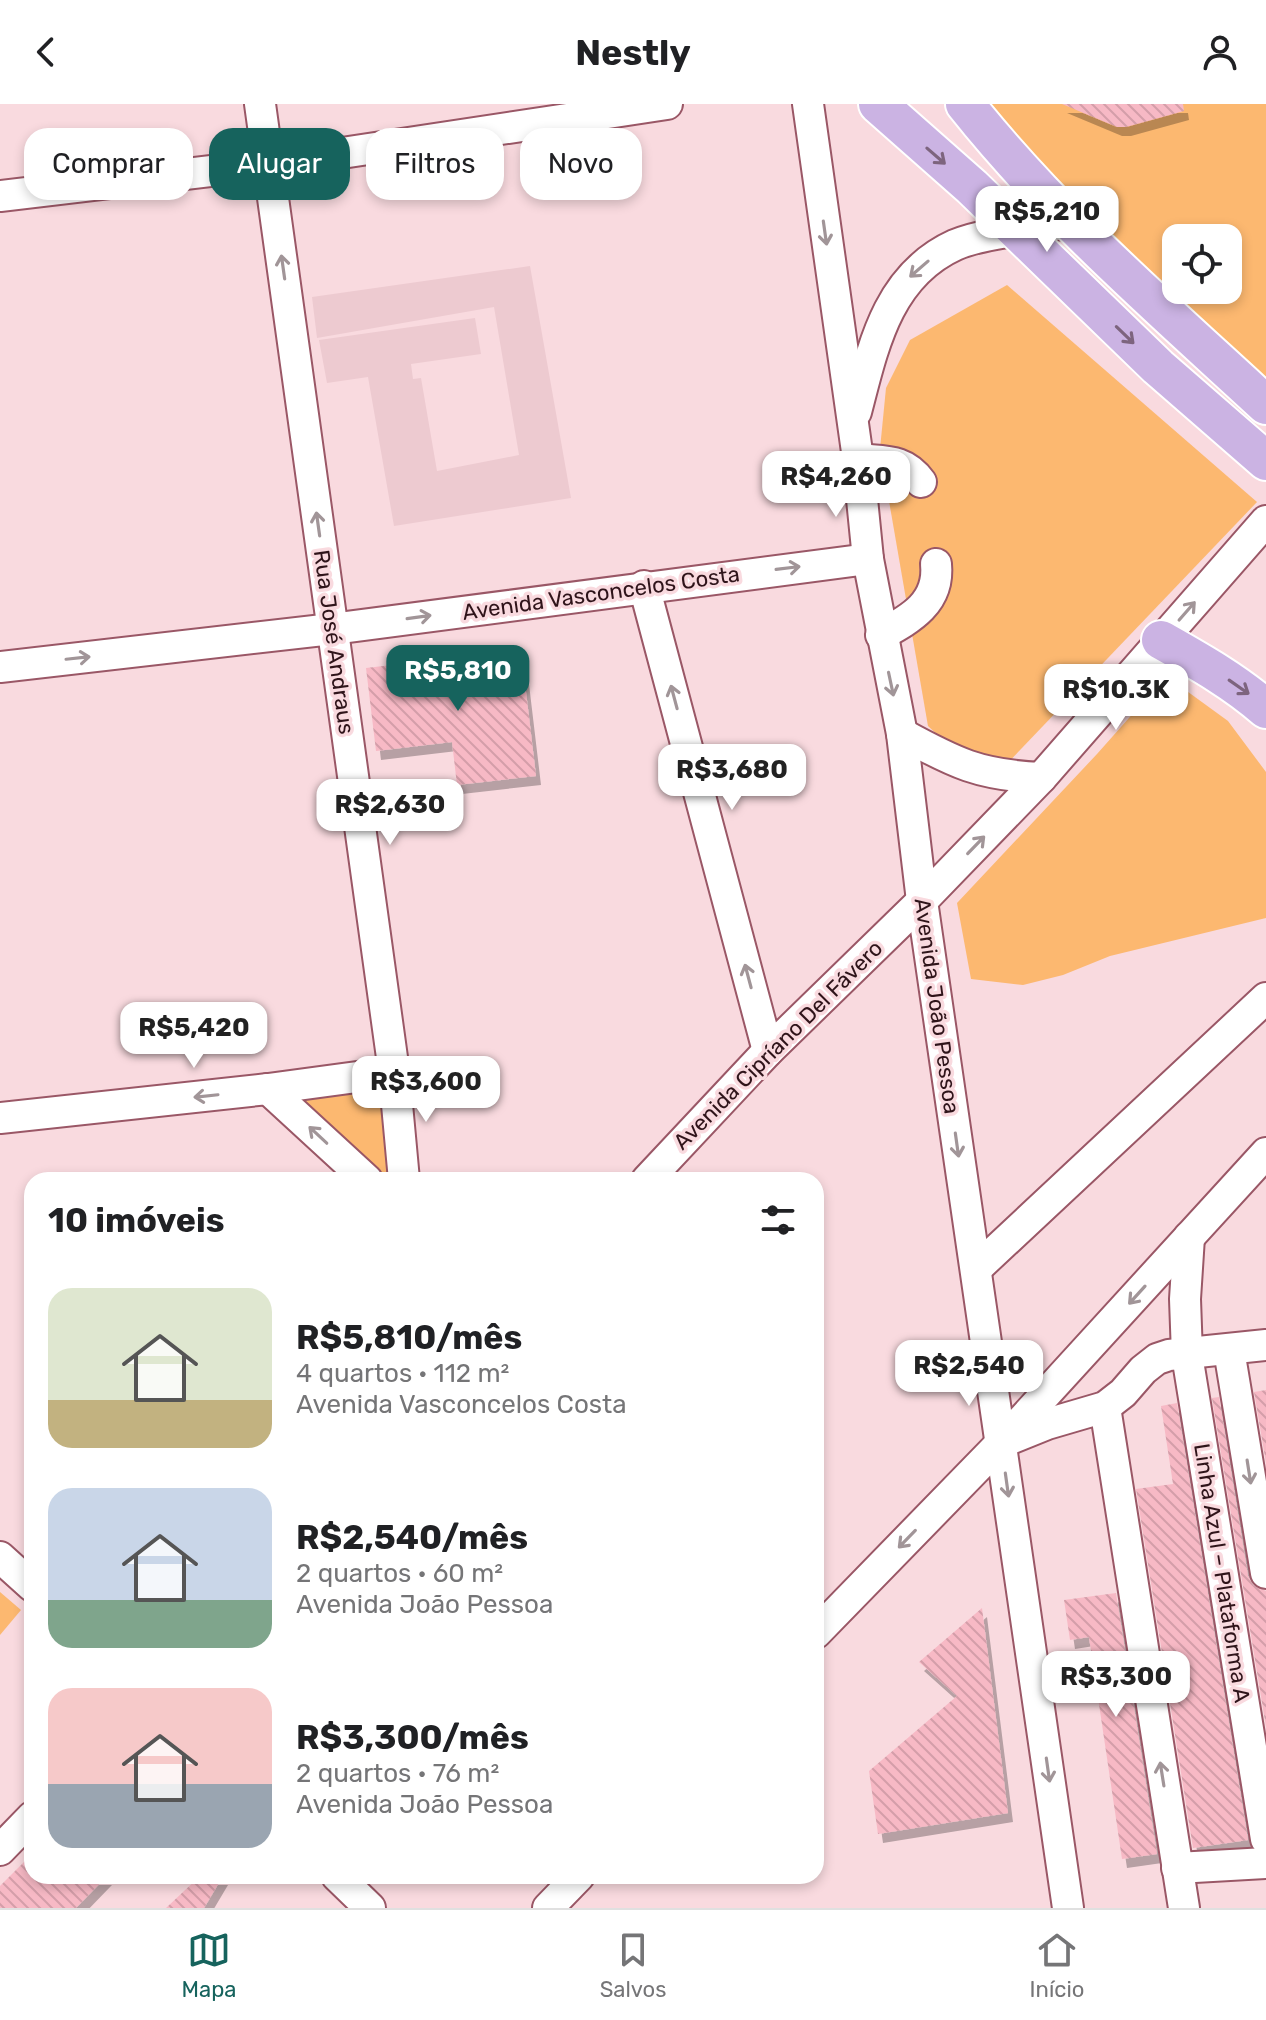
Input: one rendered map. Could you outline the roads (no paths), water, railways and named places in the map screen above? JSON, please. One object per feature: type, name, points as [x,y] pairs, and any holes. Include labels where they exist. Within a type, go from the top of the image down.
[{"type":"main road","points":[[878,104],[972,187],[1158,367],[1262,457]]},
{"type":"main road","points":[[965,104],[1007,157],[1069,223],[1266,405]]},
{"type":"main road","points":[[972,187],[1007,157]]},
{"type":"main road","points":[[1161,640],[1217,672],[1266,709]]},
{"type":"street","name":"Rua José Andraus","points":[[260,104],[264,128]]},
{"type":"street","points":[[350,150],[566,112],[667,104]]},
{"type":"street","name":"Avenida João Pessoa","points":[[808,104],[858,459],[868,559],[902,734],[922,901],[1068,1908]]},
{"type":"street","points":[[0,196],[209,171]]},
{"type":"street","name":"Rua José Andraus","points":[[274,200],[394,1072],[403,1172]]},
{"type":"street","points":[[852,425],[876,337],[904,282],[924,264],[956,244],[1069,223]]},
{"type":"street","points":[[858,459],[900,463],[913,470],[921,482]]},
{"type":"street","name":"Avenida Cipríano Del Fávero","points":[[655,1172],[768,1051],[922,901],[1041,778],[1266,521]]},
{"type":"street","name":"Avenida Vasconcelos Costa","points":[[0,667],[332,629],[868,559]]},
{"type":"street","points":[[881,635],[924,608],[936,581],[936,564]]},
{"type":"street","points":[[644,586],[768,1051]]},
{"type":"street","points":[[902,734],[966,766],[1003,776],[1041,778]]},
{"type":"street","points":[[976,1269],[1266,998]]},
{"type":"street","points":[[0,1118],[394,1072]]},
{"type":"street","points":[[268,1089],[358,1172]]},
{"type":"street","points":[[824,1620],[1001,1443],[1266,1153]]},
{"type":"street","name":"Linha Azul – Plataforma A","points":[[1189,1237],[1185,1299],[1187,1355],[1266,1839]]},
{"type":"street","points":[[1001,1443],[1047,1424],[1105,1407],[1157,1359],[1169,1355],[1266,1345]]},
{"type":"street","points":[[1229,1350],[1266,1573]]},
{"type":"street","points":[[1105,1407],[1184,1908]]},
{"type":"street","points":[[0,1557],[24,1579]]},
{"type":"street","points":[[0,1850],[24,1825]]},
{"type":"street","points":[[1177,1868],[1266,1863]]},
{"type":"street","points":[[345,1884],[370,1908]]},
{"type":"street","points":[[548,1908],[571,1884]]}]
